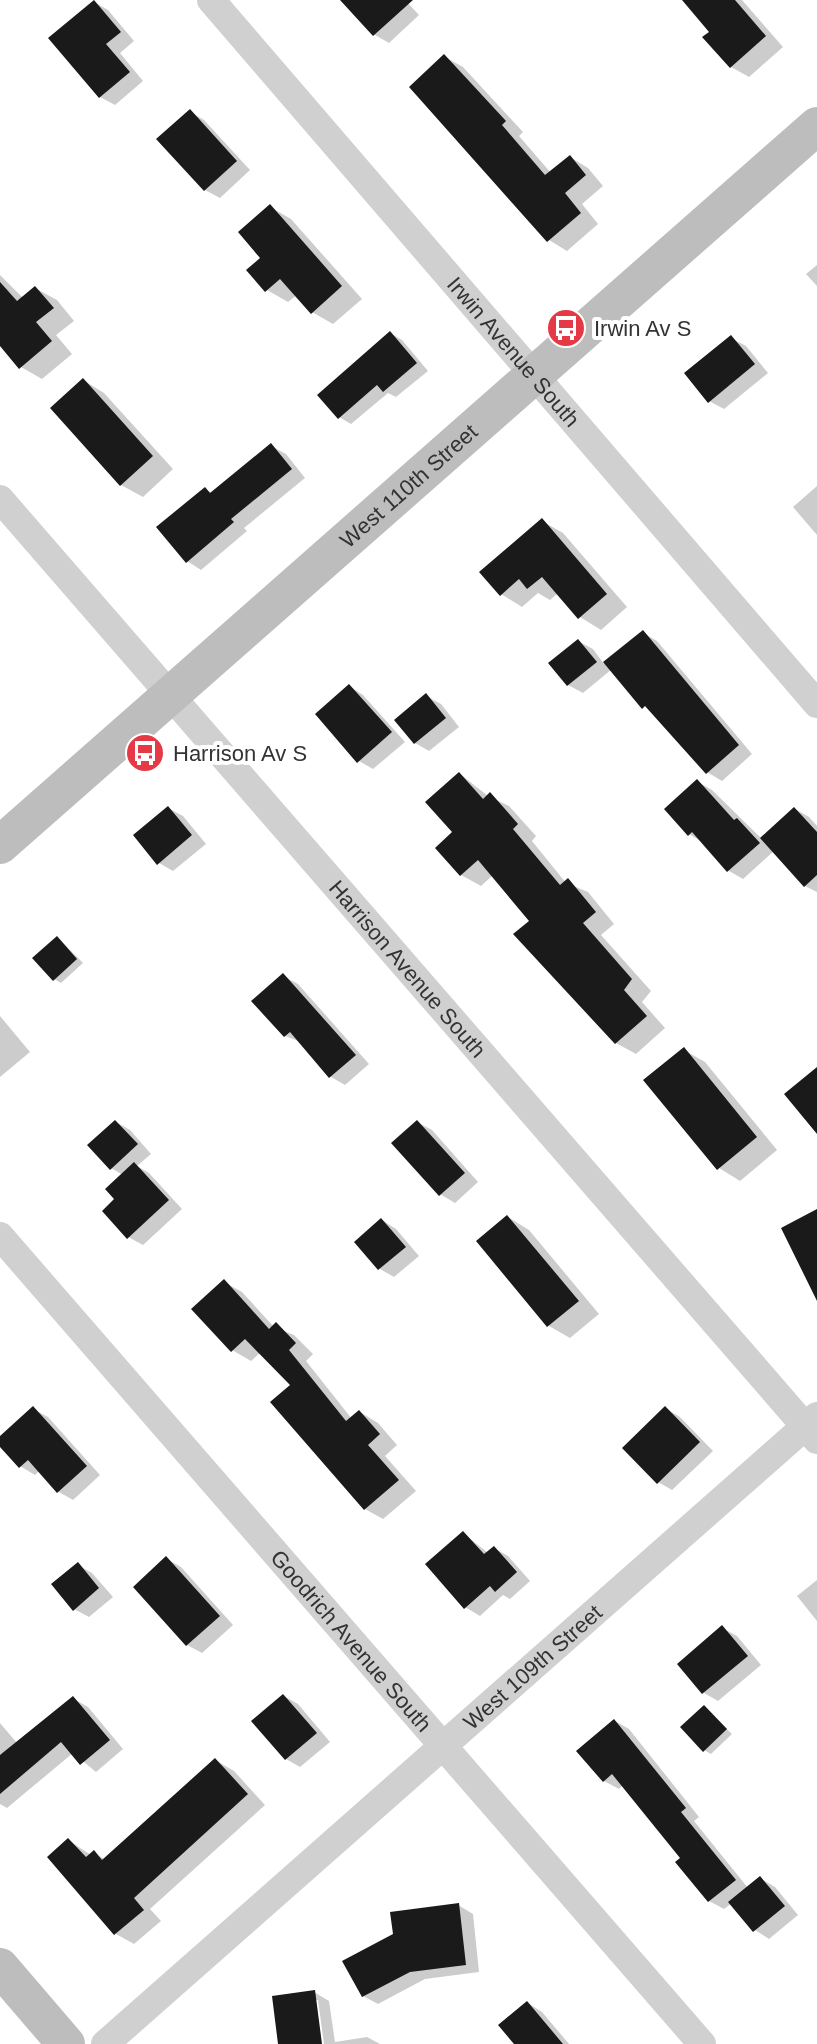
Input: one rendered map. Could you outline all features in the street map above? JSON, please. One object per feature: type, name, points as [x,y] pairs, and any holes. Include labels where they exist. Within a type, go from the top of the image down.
[{"type":"street","name":"Irwin Avenue South","points":[[211,0],[817,704]]},
{"type":"street","name":"West 110th Street","points":[[0,845],[817,126]]},
{"type":"street","name":"Harrison Avenue South","points":[[0,499],[813,1427]]},
{"type":"street","name":"Goodrich Avenue South","points":[[0,1236],[702,2044]]},
{"type":"street","name":"West 109th Street","points":[[105,2044],[443,1745],[813,1427]]},
{"type":"street","points":[[0,1967],[66,2044]]},
{"type":"building","points":[[94,0],[121,32],[106,44],[130,72],[99,98],[48,38]]},
{"type":"building","points":[[340,0],[413,0],[373,36]]},
{"type":"building","points":[[682,0],[735,0],[766,36],[730,68],[702,37],[709,32]]},
{"type":"building","points":[[444,54],[506,121],[502,125],[545,175],[570,155],[586,175],[565,193],[581,213],[547,242],[409,87]]},
{"type":"building","points":[[190,109],[237,161],[204,191],[156,139]]},
{"type":"building","points":[[270,204],[342,286],[311,314],[280,279],[265,292],[246,270],[260,258],[238,232]]},
{"type":"building","points":[[0,282],[17,301],[35,286],[54,308],[36,322],[52,341],[19,369],[0,346]]},
{"type":"building","points":[[390,331],[417,363],[383,392],[377,385],[338,419],[317,395]]},
{"type":"building","points":[[731,335],[755,364],[708,403],[684,373]]},
{"type":"building","points":[[83,378],[153,456],[120,486],[50,408]]},
{"type":"building","points":[[271,443],[292,469],[231,519],[234,522],[186,563],[156,527],[205,487],[210,493]]},
{"type":"building","points":[[542,518],[607,594],[578,619],[542,577],[527,589],[519,579],[500,596],[479,572]]},
{"type":"building","points":[[643,630],[739,745],[706,774],[645,706],[642,709],[603,662]]},
{"type":"building","points":[[578,639],[597,662],[567,686],[548,663]]},
{"type":"building","points":[[349,684],[392,732],[357,763],[315,714]]},
{"type":"building","points":[[426,693],[446,718],[414,744],[394,720]]},
{"type":"building","points":[[459,772],[483,799],[490,792],[518,824],[513,829],[560,885],[568,878],[596,912],[583,923],[632,979],[624,990],[647,1016],[615,1044],[513,934],[529,921],[478,860],[460,876],[435,848],[452,832],[425,802]]},
{"type":"building","points":[[697,779],[760,843],[727,872],[692,832],[688,836],[664,809]]},
{"type":"building","points":[[168,806],[192,835],[157,865],[133,835]]},
{"type":"building","points":[[794,807],[817,832],[817,875],[804,887],[760,838]]},
{"type":"building","points":[[57,936],[77,959],[53,981],[32,958]]},
{"type":"building","points":[[283,973],[356,1055],[329,1078],[290,1032],[284,1037],[251,1001]]},
{"type":"building","points":[[684,1047],[757,1137],[717,1170],[643,1080]]},
{"type":"building","points":[[817,1067],[817,1134],[784,1094]]},
{"type":"building","points":[[115,1120],[138,1144],[110,1170],[87,1145]]},
{"type":"building","points":[[417,1120],[465,1173],[439,1196],[391,1143]]},
{"type":"building","points":[[134,1162],[169,1200],[127,1239],[102,1211],[114,1199],[105,1189]]},
{"type":"building","points":[[817,1209],[817,1301],[781,1228]]},
{"type":"building","points":[[507,1215],[579,1301],[547,1327],[476,1241]]},
{"type":"building","points":[[381,1218],[406,1247],[378,1270],[354,1242]]},
{"type":"building","points":[[224,1279],[269,1329],[276,1322],[296,1343],[289,1350],[346,1421],[359,1410],[380,1434],[368,1445],[399,1480],[364,1510],[270,1402],[290,1385],[245,1339],[231,1352],[191,1309]]},
{"type":"building","points":[[33,1406],[87,1466],[57,1493],[28,1460],[19,1468],[0,1447],[0,1436]]},
{"type":"building","points":[[665,1406],[700,1442],[657,1484],[622,1448]]},
{"type":"building","points":[[463,1531],[484,1554],[494,1546],[517,1572],[495,1592],[490,1586],[464,1609],[425,1564]]},
{"type":"building","points":[[166,1556],[220,1616],[186,1646],[133,1587]]},
{"type":"building","points":[[78,1562],[99,1588],[73,1611],[51,1584]]},
{"type":"building","points":[[722,1625],[748,1656],[702,1694],[677,1664]]},
{"type":"building","points":[[283,1694],[317,1733],[285,1760],[251,1721]]},
{"type":"building","points":[[73,1696],[110,1740],[80,1765],[61,1742],[0,1794],[0,1755]]},
{"type":"building","points":[[704,1705],[727,1729],[703,1752],[680,1727]]},
{"type":"building","points":[[614,1719],[686,1808],[681,1812],[736,1880],[708,1902],[675,1862],[680,1858],[612,1774],[603,1782],[576,1751]]},
{"type":"building","points":[[215,1758],[248,1794],[134,1898],[144,1910],[114,1935],[47,1857],[68,1838],[86,1857],[94,1850],[102,1860]]},
{"type":"building","points":[[760,1876],[785,1906],[753,1932],[728,1902]]},
{"type":"building","points":[[459,1903],[466,1965],[410,1972],[362,1997],[342,1961],[393,1934],[390,1912]]},
{"type":"building","points":[[315,1990],[322,2044],[278,2044],[272,1996]]},
{"type":"building","points":[[527,2001],[563,2044],[514,2044],[498,2025]]},
{"type":"place","name":"Irwin Av S","points":[[566,328]]},
{"type":"place","name":"Harrison Av S","points":[[145,753]]}]
